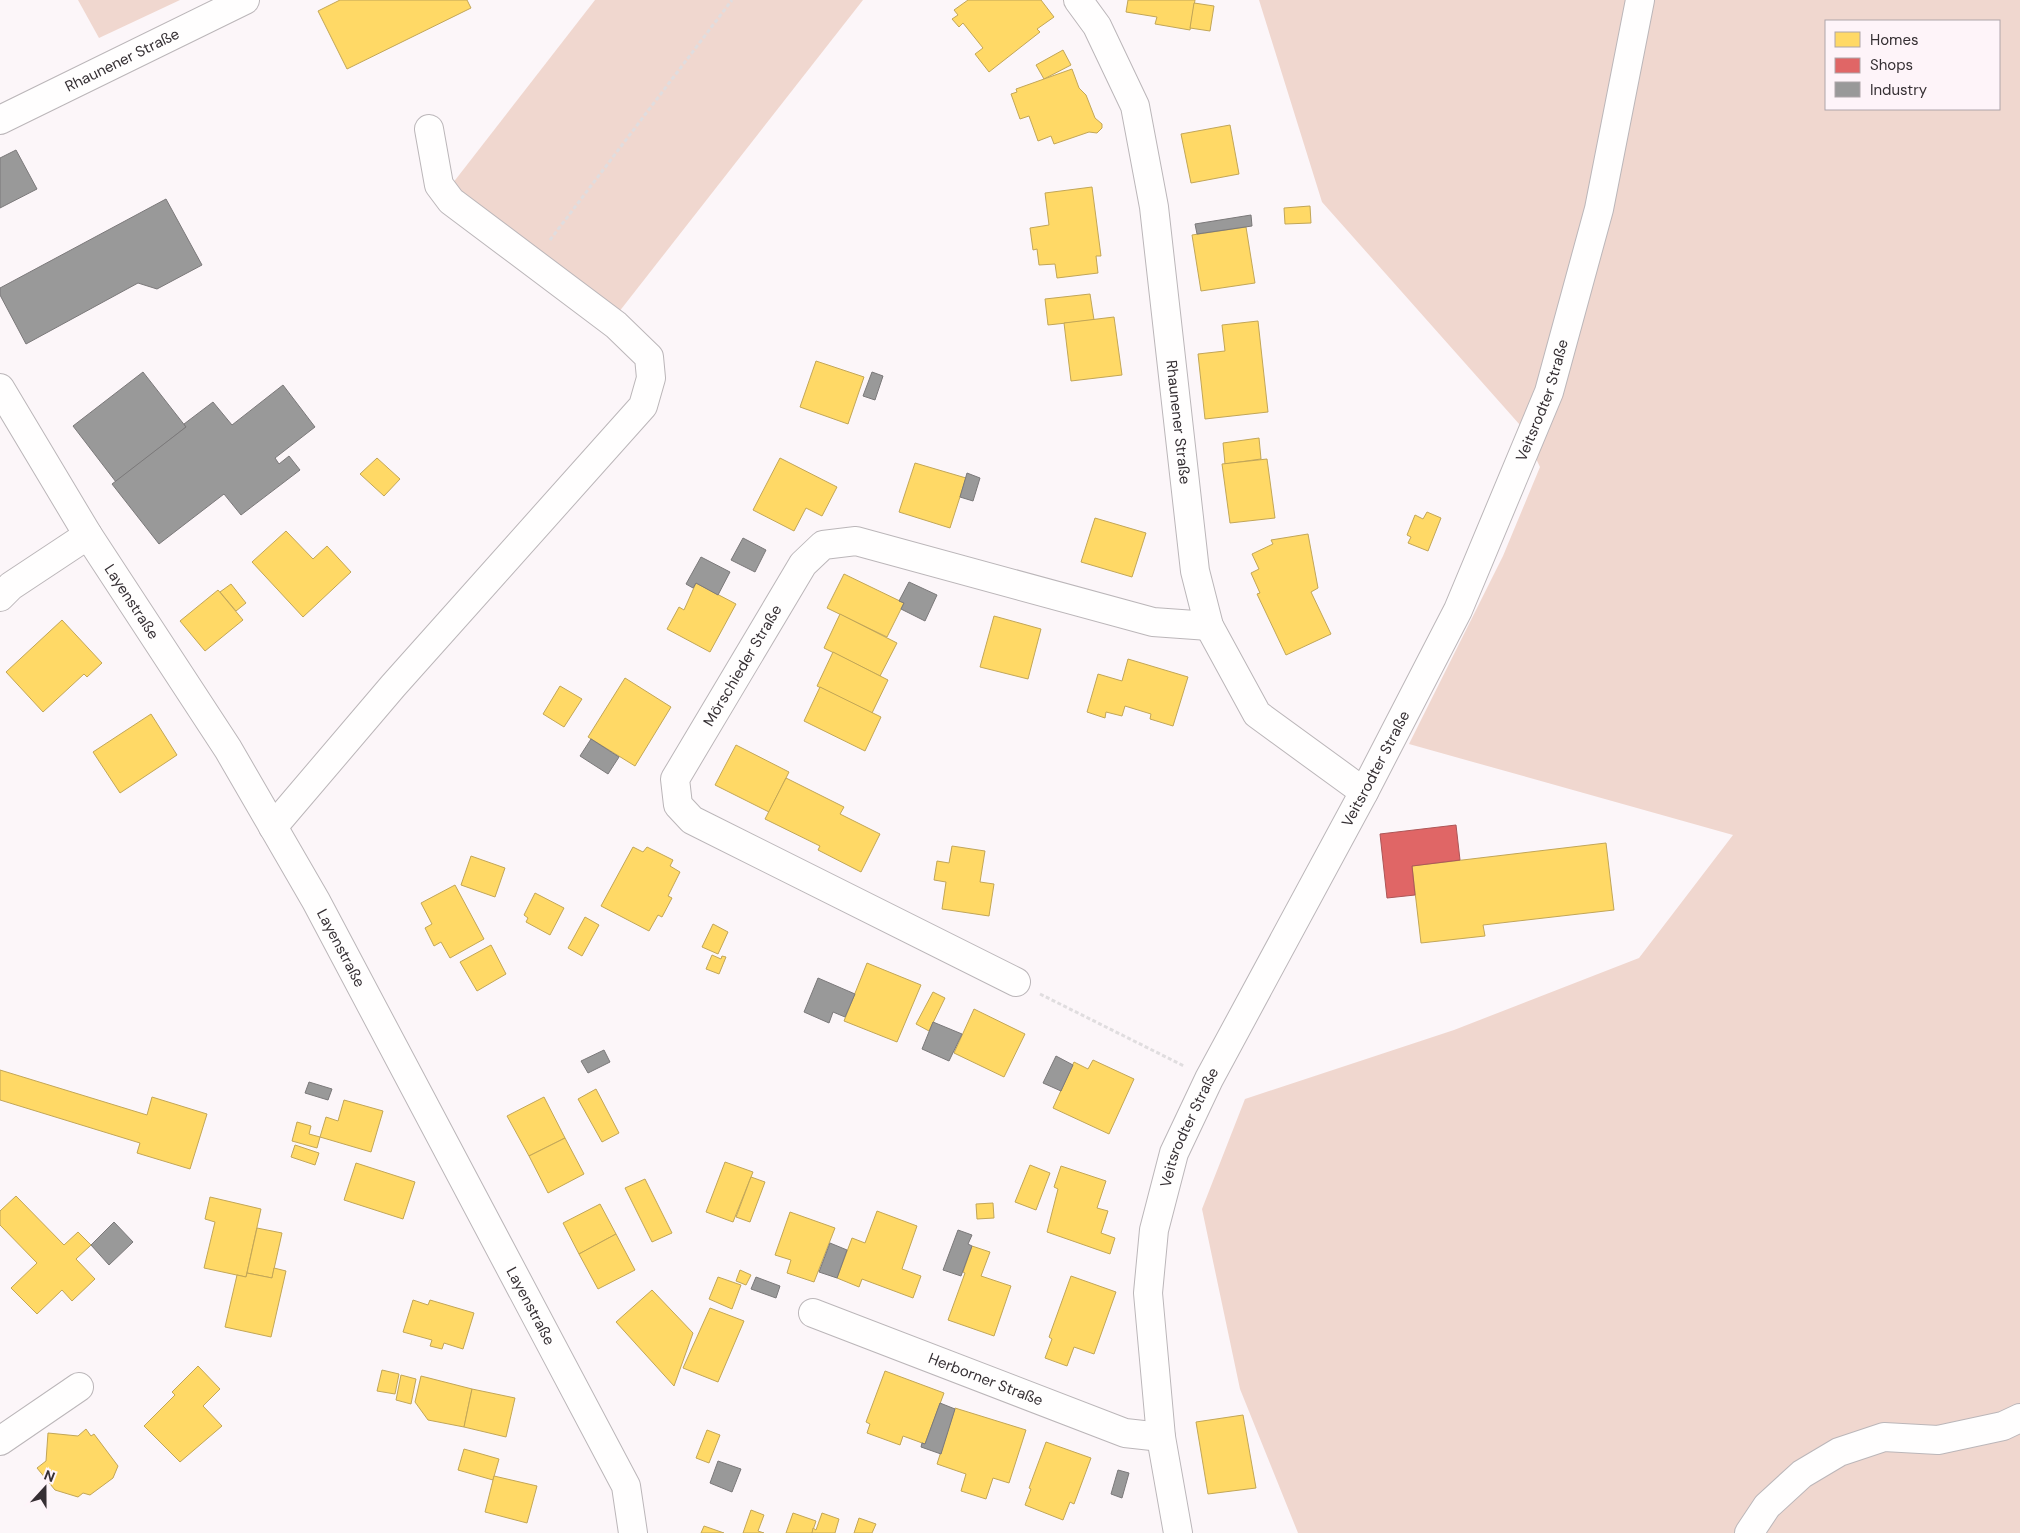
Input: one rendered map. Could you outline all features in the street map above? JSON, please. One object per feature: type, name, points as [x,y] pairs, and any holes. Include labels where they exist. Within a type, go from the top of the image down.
[{"type":"street","name":"Rhaunener Straße","points":[[0,120],[245,0]]},
{"type":"street","name":"Rhaunener Straße","points":[[1078,0],[1097,26],[1135,106],[1154,207],[1195,571],[1209,626],[1257,714],[1364,792]]},
{"type":"street","name":"Veitsrodter Straße","points":[[1178,1533],[1161,1437],[1148,1293],[1154,1230],[1174,1153],[1209,1079],[1364,792],[1458,610],[1549,392],[1599,210],[1640,0]]},
{"type":"street","points":[[273,827],[393,686],[643,406],[651,378],[650,357],[616,325],[451,201],[439,185],[429,129]]},
{"type":"street","name":"Layenstraße","points":[[0,388],[88,535],[228,749],[316,902],[626,1486],[633,1533]]},
{"type":"street","points":[[0,597],[11,586],[88,535]]},
{"type":"street","name":"Mörschieder Straße","points":[[1016,982],[692,820],[678,805],[674,779],[803,564],[823,545],[856,541],[1153,622],[1209,626]]},
{"type":"street","name":"Herborner Straße","points":[[813,1313],[1125,1433],[1161,1437]]},
{"type":"street","points":[[0,1440],[79,1387]]},
{"type":"street","points":[[1750,1533],[1767,1506],[1802,1474],[1840,1452],[1884,1437],[1938,1440],[2003,1426],[2020,1418]]},
{"type":"path","points":[[533,263],[732,0]]},
{"type":"path","points":[[1016,982],[1209,1079]]},
{"type":"shaded area","points":[[78,0],[180,0],[99,38]]},
{"type":"shaded area","points":[[595,0],[863,0],[615,317],[449,188]]},
{"type":"shaded area","points":[[1259,0],[2020,0],[2020,1533],[1298,1533],[1240,1389],[1202,1209],[1245,1099],[1454,1030],[1639,958],[1733,835],[1409,744],[1503,556],[1540,467],[1520,425],[1322,202]]},
{"type":"building: Homes","points":[[340,0],[467,0],[471,8],[347,69],[318,11]]},
{"type":"building: Homes","points":[[968,0],[1041,0],[1054,17],[1037,29],[1040,32],[989,72],[975,54],[983,48],[963,23],[959,27],[952,19],[958,15],[954,10]]},
{"type":"building: Homes","points":[[1128,0],[1195,0],[1190,30],[1155,24],[1157,17],[1126,12]]},
{"type":"building: Homes","points":[[1194,3],[1214,6],[1210,31],[1190,28]]},
{"type":"building: Homes","points":[[1063,50],[1071,65],[1044,79],[1036,65]]},
{"type":"building: Homes","points":[[1072,69],[1079,88],[1086,95],[1095,118],[1102,124],[1102,128],[1097,133],[1089,132],[1054,144],[1051,136],[1038,141],[1029,116],[1020,119],[1011,94],[1017,92],[1016,89]]},
{"type":"building: Homes","points":[[1230,125],[1239,174],[1191,183],[1181,134]]},
{"type":"building: Homes","points":[[1092,187],[1101,256],[1096,256],[1098,273],[1057,278],[1055,264],[1039,265],[1037,249],[1033,250],[1030,228],[1049,225],[1045,193]]},
{"type":"building: Homes","points":[[1310,206],[1311,223],[1285,224],[1284,208]]},
{"type":"building: Homes","points":[[1246,227],[1255,283],[1201,291],[1192,235]]},
{"type":"building: Homes","points":[[1090,294],[1094,320],[1048,325],[1045,299]]},
{"type":"building: Homes","points":[[1114,317],[1122,375],[1071,381],[1064,323]]},
{"type":"building: Homes","points":[[1258,321],[1268,412],[1205,419],[1198,354],[1225,351],[1222,325]]},
{"type":"building: Homes","points":[[816,361],[864,377],[848,424],[800,407]]},
{"type":"building: Homes","points":[[1259,438],[1261,459],[1225,464],[1223,443]]},
{"type":"building: Homes","points":[[377,458],[400,479],[384,496],[360,474]]},
{"type":"building: Homes","points":[[780,458],[837,487],[822,516],[806,508],[794,531],[753,510]]},
{"type":"building: Homes","points":[[1267,459],[1275,518],[1230,523],[1222,464]]},
{"type":"building: Homes","points":[[915,463],[966,478],[950,528],[899,512]]},
{"type":"building: Homes","points":[[1427,512],[1441,518],[1428,551],[1408,543],[1411,537],[1407,535],[1415,515],[1423,519]]},
{"type":"building: Homes","points":[[1095,518],[1146,533],[1132,577],[1081,562]]},
{"type":"building: Homes","points":[[286,531],[313,559],[327,546],[351,572],[303,617],[252,562]]},
{"type":"building: Homes","points":[[1308,534],[1318,588],[1311,592],[1331,634],[1286,655],[1257,594],[1260,593],[1251,573],[1259,569],[1252,554],[1273,544],[1271,540]]},
{"type":"building: Homes","points":[[844,574],[904,603],[887,637],[827,608]]},
{"type":"building: Homes","points":[[696,583],[736,604],[710,652],[667,629],[679,607],[684,610]]},
{"type":"building: Homes","points":[[231,584],[246,603],[236,611],[220,592]]},
{"type":"building: Homes","points":[[218,590],[243,620],[205,651],[180,621]]},
{"type":"building: Homes","points":[[840,614],[897,643],[880,676],[824,648]]},
{"type":"building: Homes","points":[[994,616],[1041,629],[1028,679],[980,667]]},
{"type":"building: Homes","points":[[62,620],[102,663],[87,677],[84,674],[43,712],[6,672]]},
{"type":"building: Homes","points":[[833,652],[888,680],[872,713],[817,686]]},
{"type":"building: Homes","points":[[1128,659],[1188,677],[1173,726],[1150,719],[1151,714],[1125,706],[1122,716],[1106,712],[1105,718],[1087,712],[1098,674],[1122,681]]},
{"type":"building: Homes","points":[[625,678],[671,707],[635,766],[588,737]]},
{"type":"building: Homes","points":[[560,686],[582,699],[564,727],[543,714]]},
{"type":"building: Homes","points":[[820,687],[881,717],[865,751],[804,721]]},
{"type":"building: Homes","points":[[151,714],[177,755],[120,793],[93,752]]},
{"type":"building: Homes","points":[[736,745],[789,772],[769,812],[715,785]]},
{"type":"building: Homes","points":[[786,778],[844,807],[840,814],[880,834],[861,872],[818,850],[820,846],[765,819]]},
{"type":"building: Homes","points":[[1606,843],[1614,910],[1483,925],[1485,936],[1421,943],[1412,866]]},
{"type":"building: Homes","points":[[952,846],[985,851],[980,882],[994,884],[989,916],[942,909],[946,882],[934,880],[937,861],[949,863]]},
{"type":"building: Homes","points":[[633,847],[643,852],[647,847],[673,860],[670,866],[680,872],[668,896],[672,898],[662,917],[658,915],[649,931],[601,906]]},
{"type":"building: Homes","points":[[471,856],[505,868],[495,897],[461,885]]},
{"type":"building: Homes","points":[[455,885],[484,939],[450,958],[441,942],[434,946],[425,928],[432,924],[421,903]]},
{"type":"building: Homes","points":[[535,893],[564,908],[550,935],[526,922],[528,918],[524,915]]},
{"type":"building: Homes","points":[[585,917],[599,925],[582,956],[568,948]]},
{"type":"building: Homes","points":[[713,924],[728,932],[718,954],[702,947]]},
{"type":"building: Homes","points":[[491,945],[506,974],[477,991],[460,962]]},
{"type":"building: Homes","points":[[712,955],[721,959],[722,956],[726,957],[719,974],[706,969]]},
{"type":"building: Homes","points":[[867,963],[921,985],[897,1042],[844,1021]]},
{"type":"building: Homes","points":[[933,992],[945,998],[929,1031],[916,1024]]},
{"type":"building: Homes","points":[[974,1009],[1025,1034],[1004,1077],[954,1053]]},
{"type":"building: Homes","points":[[1093,1060],[1134,1079],[1109,1134],[1053,1108],[1074,1062],[1088,1069]]},
{"type":"building: Homes","points":[[0,1070],[147,1115],[152,1097],[207,1114],[190,1169],[137,1153],[140,1143],[0,1100]]},
{"type":"building: Homes","points":[[596,1089],[619,1133],[602,1142],[578,1099]]},
{"type":"building: Homes","points":[[544,1097],[565,1138],[529,1156],[507,1116]]},
{"type":"building: Homes","points":[[344,1100],[383,1111],[371,1152],[320,1137],[326,1117],[338,1121]]},
{"type":"building: Homes","points":[[297,1122],[311,1126],[309,1134],[320,1137],[317,1148],[292,1141]]},
{"type":"building: Homes","points":[[565,1138],[584,1174],[548,1193],[529,1156]]},
{"type":"building: Homes","points":[[295,1145],[319,1153],[315,1165],[291,1157]]},
{"type":"building: Homes","points":[[725,1162],[753,1172],[733,1222],[706,1212]]},
{"type":"building: Homes","points":[[356,1163],[415,1182],[403,1219],[344,1200]]},
{"type":"building: Homes","points":[[1030,1165],[1050,1173],[1036,1210],[1015,1202]]},
{"type":"building: Homes","points":[[1061,1166],[1106,1181],[1097,1208],[1108,1211],[1101,1233],[1115,1238],[1110,1254],[1047,1232],[1058,1189],[1054,1187]]},
{"type":"building: Homes","points":[[751,1177],[765,1182],[750,1222],[736,1217]]},
{"type":"building: Homes","points":[[645,1179],[672,1233],[652,1242],[625,1188]]},
{"type":"building: Homes","points":[[16,1196],[64,1245],[78,1232],[91,1245],[76,1259],[95,1279],[72,1301],[62,1290],[37,1314],[11,1288],[37,1263],[0,1225],[0,1211]]},
{"type":"building: Homes","points":[[210,1197],[261,1209],[246,1277],[204,1268],[215,1222],[205,1219]]},
{"type":"building: Homes","points":[[993,1203],[994,1218],[977,1219],[976,1204]]},
{"type":"building: Homes","points":[[600,1204],[616,1234],[579,1254],[563,1223]]},
{"type":"building: Homes","points":[[877,1211],[917,1226],[902,1269],[921,1276],[913,1298],[862,1279],[859,1287],[837,1278],[852,1238],[865,1243]]},
{"type":"building: Homes","points":[[790,1212],[835,1228],[814,1282],[787,1273],[791,1260],[775,1255]]},
{"type":"building: Homes","points":[[257,1228],[282,1233],[272,1278],[247,1273]]},
{"type":"building: Homes","points":[[616,1234],[635,1270],[598,1289],[579,1254]]},
{"type":"building: Homes","points":[[972,1246],[990,1252],[981,1276],[1011,1286],[994,1336],[948,1320],[965,1273],[963,1272]]},
{"type":"building: Homes","points":[[274,1268],[286,1271],[271,1337],[225,1327],[237,1275],[246,1277],[247,1273],[272,1278]]},
{"type":"building: Homes","points":[[740,1270],[751,1275],[746,1285],[736,1281]]},
{"type":"building: Homes","points":[[1071,1276],[1116,1292],[1094,1354],[1074,1347],[1067,1366],[1045,1358],[1052,1339],[1049,1337]]},
{"type":"building: Homes","points":[[718,1277],[741,1285],[732,1309],[709,1299]]},
{"type":"building: Homes","points":[[652,1290],[693,1333],[674,1386],[616,1322]]},
{"type":"building: Homes","points":[[413,1300],[428,1305],[430,1300],[474,1313],[463,1349],[444,1343],[442,1349],[430,1346],[432,1340],[403,1332]]},
{"type":"building: Homes","points":[[710,1308],[744,1321],[718,1382],[683,1368]]},
{"type":"building: Homes","points":[[198,1366],[220,1389],[203,1406],[222,1426],[180,1462],[144,1426],[175,1395],[172,1392]]},
{"type":"building: Homes","points":[[382,1370],[399,1374],[395,1394],[377,1391]]},
{"type":"building: Homes","points":[[885,1371],[944,1393],[925,1444],[903,1436],[900,1445],[867,1433],[870,1424],[866,1422]]},
{"type":"building: Homes","points":[[401,1375],[416,1379],[411,1404],[396,1400]]},
{"type":"building: Homes","points":[[421,1376],[472,1389],[464,1427],[428,1420],[415,1402]]},
{"type":"building: Homes","points":[[472,1389],[515,1398],[506,1437],[464,1427]]},
{"type":"building: Homes","points":[[955,1408],[1026,1430],[1009,1483],[993,1478],[986,1499],[961,1491],[966,1474],[937,1464]]},
{"type":"building: Homes","points":[[1243,1415],[1256,1488],[1208,1494],[1196,1422]]},
{"type":"building: Homes","points":[[86,1429],[91,1436],[94,1434],[118,1466],[113,1478],[90,1495],[83,1493],[78,1497],[55,1490],[37,1468],[46,1461],[48,1433],[78,1436]]},
{"type":"building: Homes","points":[[707,1430],[720,1435],[709,1463],[696,1458]]},
{"type":"building: Homes","points":[[1046,1442],[1091,1458],[1074,1504],[1070,1502],[1063,1520],[1025,1505],[1031,1489],[1029,1488]]},
{"type":"building: Homes","points":[[464,1449],[499,1459],[493,1480],[458,1470]]},
{"type":"building: Homes","points":[[494,1476],[537,1486],[527,1523],[485,1512]]},
{"type":"building: Homes","points":[[751,1510],[764,1515],[758,1531],[764,1533],[743,1533]]},
{"type":"building: Homes","points":[[793,1513],[816,1521],[812,1533],[786,1533]]},
{"type":"building: Homes","points":[[822,1513],[839,1519],[835,1533],[812,1533],[813,1528],[816,1530]]},
{"type":"building: Homes","points":[[859,1518],[876,1524],[872,1533],[854,1533]]},
{"type":"building: Homes","points":[[704,1526],[724,1533],[701,1533]]},
{"type":"building: Shops","points":[[1456,825],[1460,860],[1412,866],[1415,895],[1387,898],[1380,834]]},
{"type":"building: Industry","points":[[16,150],[37,189],[0,208],[0,158]]},
{"type":"building: Industry","points":[[166,199],[202,265],[157,289],[138,283],[26,344],[0,295],[0,288]]},
{"type":"building: Industry","points":[[1251,215],[1252,226],[1197,234],[1195,224]]},
{"type":"building: Industry","points":[[143,372],[186,427],[116,482],[73,426]]},
{"type":"building: Industry","points":[[872,372],[883,376],[875,400],[863,396]]},
{"type":"building: Industry","points":[[283,385],[315,427],[275,458],[279,464],[289,456],[300,470],[241,515],[224,494],[159,544],[112,484],[186,427],[184,424],[213,402],[232,425]]},
{"type":"building: Industry","points":[[967,473],[980,478],[973,501],[960,497]]},
{"type":"building: Industry","points":[[743,538],[766,550],[755,572],[731,560]]},
{"type":"building: Industry","points":[[701,557],[730,572],[718,595],[696,583],[693,588],[686,584]]},
{"type":"building: Industry","points":[[909,582],[937,595],[925,621],[901,609],[904,603],[899,601]]},
{"type":"building: Industry","points":[[591,739],[619,757],[608,774],[580,756]]},
{"type":"building: Industry","points":[[818,978],[855,994],[845,1017],[833,1012],[829,1023],[804,1012]]},
{"type":"building: Industry","points":[[933,1022],[962,1034],[949,1061],[922,1049]]},
{"type":"building: Industry","points":[[604,1050],[610,1062],[588,1073],[581,1061]]},
{"type":"building: Industry","points":[[1056,1056],[1073,1065],[1061,1091],[1043,1083]]},
{"type":"building: Industry","points":[[309,1082],[332,1089],[328,1100],[305,1093]]},
{"type":"building: Industry","points":[[114,1222],[133,1242],[109,1265],[91,1245]]},
{"type":"building: Industry","points":[[958,1230],[972,1235],[968,1244],[972,1246],[961,1276],[943,1270]]},
{"type":"building: Industry","points":[[830,1243],[847,1250],[837,1278],[819,1272]]},
{"type":"building: Industry","points":[[756,1277],[780,1286],[776,1298],[751,1289]]},
{"type":"building: Industry","points":[[940,1403],[955,1409],[941,1454],[921,1447],[922,1443],[925,1444]]},
{"type":"building: Industry","points":[[718,1461],[741,1469],[732,1492],[710,1483]]},
{"type":"building: Industry","points":[[1118,1470],[1129,1473],[1122,1498],[1111,1494]]}]
